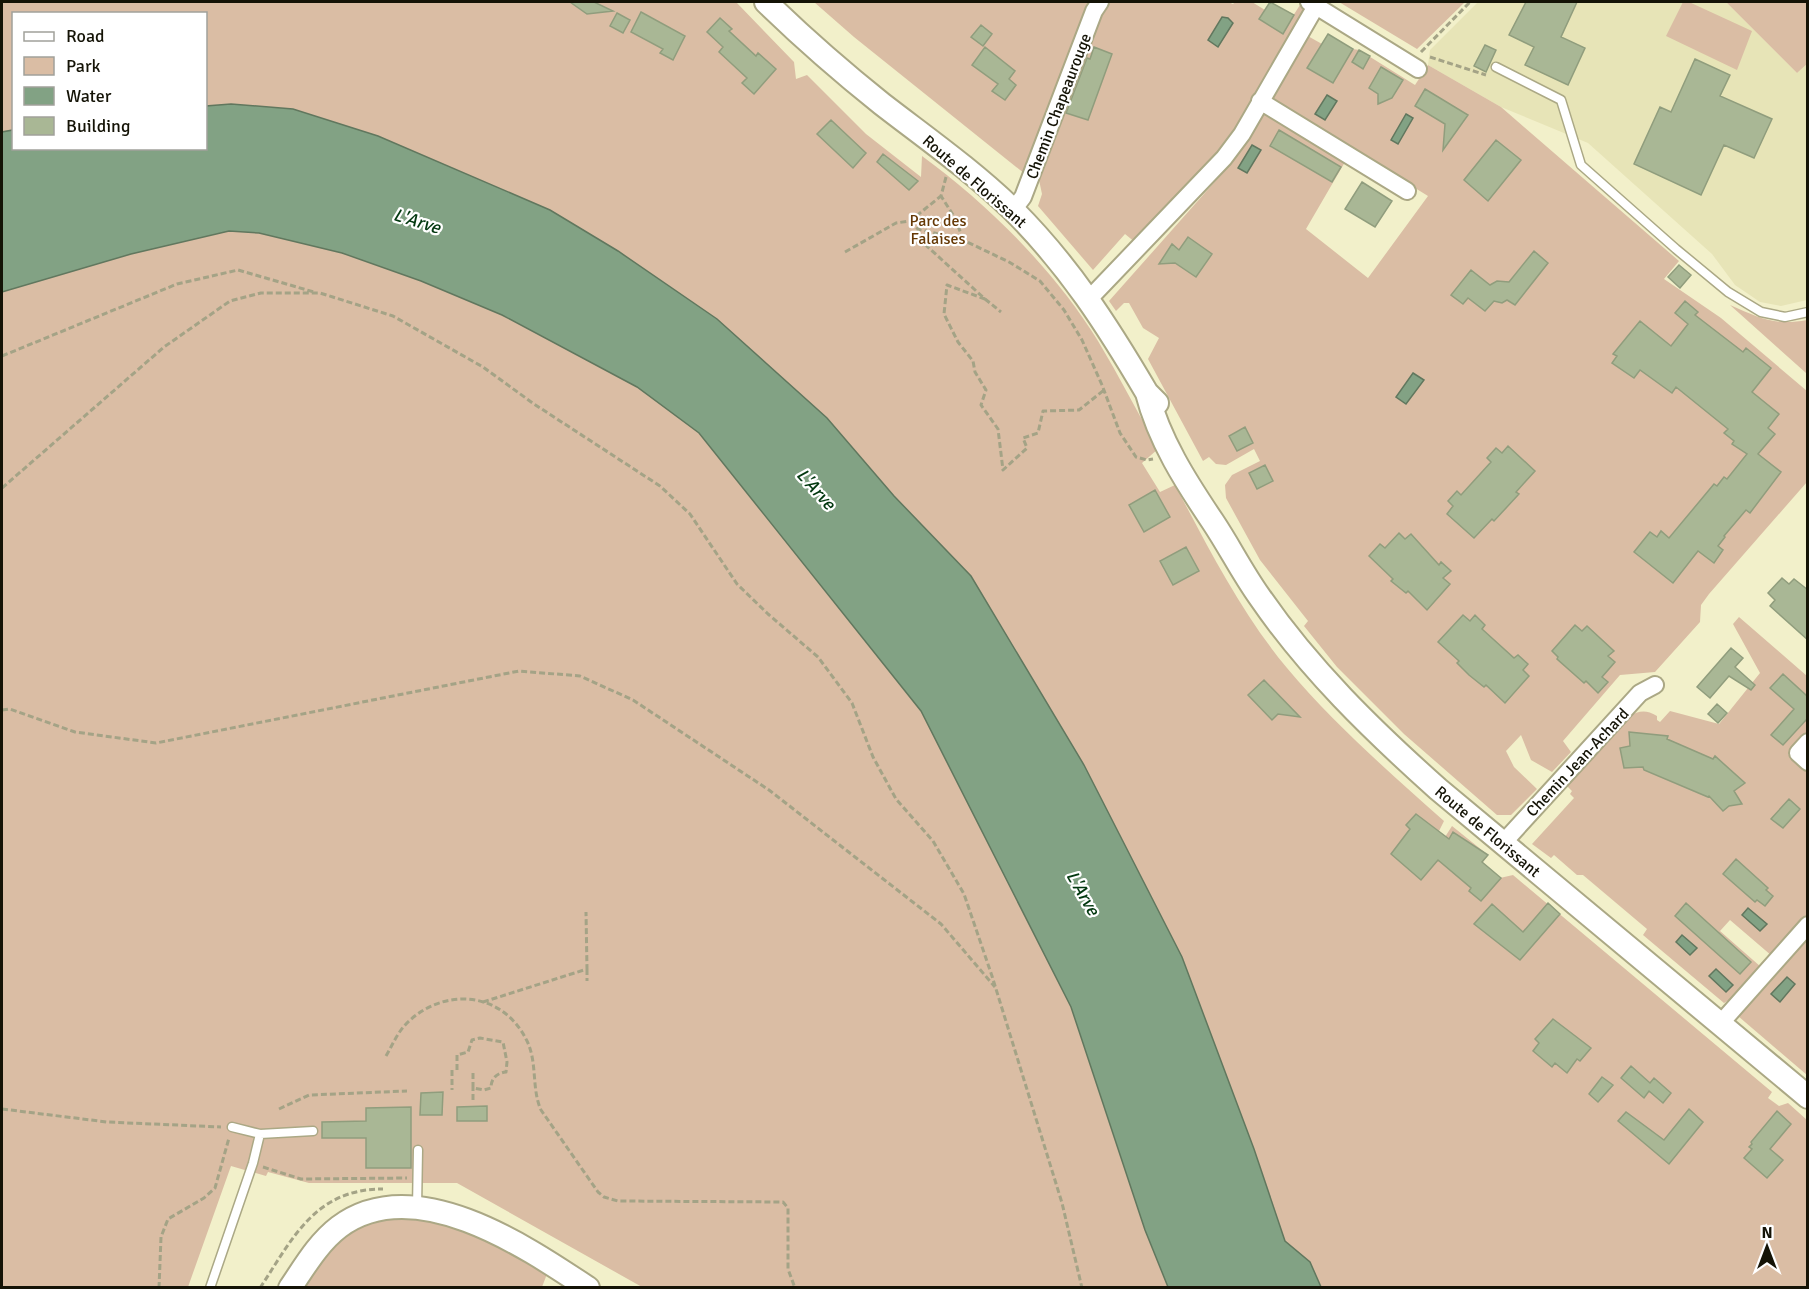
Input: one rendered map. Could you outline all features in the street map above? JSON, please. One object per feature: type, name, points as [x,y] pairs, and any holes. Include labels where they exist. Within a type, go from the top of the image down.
[{"type":"main road","name":"Route de Florissant","points":[[766,2],[831,63],[956,161],[1012,210],[1054,254],[1089,299],[1147,393],[1166,413],[1203,483],[1214,522],[1259,596],[1303,654],[1341,697],[1381,738],[1503,843],[1808,1097]]},
{"type":"main road","points":[[290,1287],[325,1239],[340,1226],[373,1212],[397,1208],[417,1208],[439,1212],[492,1230],[588,1287]]},
{"type":"street","name":"Chemin Chapeaurouge","points":[[1012,210],[1023,198],[1094,11],[1101,2]]},
{"type":"street","points":[[1089,299],[1224,158],[1242,134],[1312,4],[1418,69]]},
{"type":"street","points":[[1260,101],[1407,191]]},
{"type":"street","name":"Chemin Jean-Achard","points":[[1503,843],[1640,693],[1655,685]]},
{"type":"street","points":[[1808,742],[1798,753],[1808,762]]},
{"type":"street","points":[[1720,1024],[1808,925]]},
{"type":"lane","points":[[1496,67],[1561,100],[1581,165],[1728,292],[1761,312],[1785,317],[1808,312]]},
{"type":"lane","points":[[232,1127],[260,1134],[313,1131]]},
{"type":"lane","points":[[210,1287],[253,1163],[260,1134]]},
{"type":"lane","points":[[417,1208],[418,1150]]},
{"type":"path","points":[[1470,2],[1421,52],[1432,58],[1490,77],[1496,67]]},
{"type":"path","points":[[845,252],[896,223],[910,221],[941,196],[947,172],[956,161]]},
{"type":"path","points":[[941,196],[955,218],[963,240]]},
{"type":"path","points":[[910,221],[918,229],[963,240],[1010,262],[1040,281],[1064,310],[1082,340],[1120,433],[1136,457],[1147,460],[1156,459]]},
{"type":"path","points":[[918,229],[919,239],[1001,312]]},
{"type":"path","points":[[2,356],[177,284],[238,270],[393,316],[483,367],[534,404],[660,486],[690,514],[736,584],[768,615],[818,657],[852,703],[873,757],[896,799],[933,840],[964,894],[996,988],[1062,1203],[1082,1287]]},
{"type":"path","points":[[985,299],[947,285],[944,314],[958,342],[973,362],[975,372],[986,390],[981,405],[998,429],[1003,470],[1027,448],[1023,438],[1038,433],[1043,411],[1078,410],[1104,390]]},
{"type":"path","points":[[2,488],[164,347],[230,301],[261,293],[320,293]]},
{"type":"path","points":[[2,711],[10,709],[75,732],[156,742],[519,671],[580,676],[633,700],[769,790],[941,924],[996,988]]},
{"type":"path","points":[[586,912],[587,981]]},
{"type":"path","points":[[483,1002],[587,969]]},
{"type":"path","points":[[386,1056],[400,1030],[426,1009],[457,998],[483,1002],[513,1021],[523,1034],[531,1048],[536,1094],[541,1110],[598,1192],[604,1197],[618,1201],[783,1202],[788,1208],[789,1274],[795,1287]]},
{"type":"path","points":[[452,1090],[457,1055],[468,1052],[472,1040],[480,1038],[503,1042],[507,1062],[506,1072],[495,1076],[491,1088],[484,1090],[473,1088]]},
{"type":"path","points":[[473,1071],[473,1100]]},
{"type":"path","points":[[279,1109],[309,1095],[407,1091]]},
{"type":"path","points":[[2,1109],[107,1122],[232,1127],[215,1188],[204,1198],[168,1219],[161,1237],[159,1287]]},
{"type":"path","points":[[253,1163],[301,1179],[418,1178]]},
{"type":"shaded area","points":[[1478,2],[1726,2],[1797,73],[1807,64],[1807,300],[1781,306],[1760,302],[1735,285],[1712,254],[1588,143],[1501,107],[1428,65],[1430,50]]},
{"type":"green space","name":"Parc des Falaises","points":[[2,2],[736,2],[794,62],[796,79],[807,75],[866,134],[921,177],[922,156],[971,195],[1041,264],[1062,289],[1098,341],[1158,449],[1142,463],[1160,492],[1175,485],[1226,579],[1270,647],[1305,689],[1343,728],[1444,821],[1439,831],[1445,837],[1452,826],[1488,855],[1482,863],[1500,878],[1513,875],[1772,1092],[1768,1098],[1779,1106],[1788,1103],[1807,1120],[1807,1287],[1321,1287],[1310,1262],[1285,1241],[1254,1149],[1182,957],[1084,765],[971,576],[894,496],[827,418],[717,319],[618,251],[293,109],[231,104],[207,106],[207,12],[12,12],[12,130],[2,132]]},
{"type":"green space","points":[[814,2],[1089,2],[1025,174],[854,37]]},
{"type":"green space","points":[[1108,2],[1228,2],[1233,4],[1252,2],[1265,10],[1259,19],[1282,33],[1300,5],[1304,8],[1304,15],[1227,141],[1136,243],[1125,234],[1093,270],[1038,206],[1042,194],[1039,180],[1101,13]]},
{"type":"green space","points":[[1339,2],[1465,2],[1417,49]]},
{"type":"green space","points":[[1683,2],[1689,2],[1752,31],[1737,70],[1666,36]]},
{"type":"green space","points":[[1726,2],[1807,2],[1807,64],[1797,73]]},
{"type":"green space","points":[[1306,35],[1322,44],[1307,68],[1333,83],[1353,49],[1359,50],[1415,85],[1428,65],[1501,107],[1679,261],[1664,279],[1721,318],[1807,391],[1807,482],[1709,594],[1701,605],[1700,622],[1655,672],[1620,675],[1563,741],[1571,752],[1552,772],[1531,760],[1521,735],[1506,751],[1514,767],[1537,789],[1511,815],[1497,815],[1404,734],[1337,667],[1304,626],[1308,621],[1260,560],[1226,498],[1225,485],[1232,475],[1260,461],[1254,449],[1226,465],[1216,464],[1209,457],[1203,461],[1148,359],[1159,338],[1143,328],[1129,303],[1124,303],[1116,311],[1109,301],[1227,168],[1263,114],[1345,162],[1306,229],[1368,278],[1428,196],[1271,99]]},
{"type":"green space","points":[[229,231],[259,233],[342,253],[421,281],[502,315],[637,387],[699,433],[921,711],[1071,1007],[1145,1230],[1168,1287],[642,1287],[457,1183],[309,1183],[268,1172],[266,1176],[231,1166],[188,1287],[2,1287],[2,292],[131,254]]},
{"type":"green space","points":[[1730,305],[1759,317],[1776,321],[1807,320],[1806,373]]},
{"type":"green space","points":[[1739,617],[1807,676],[1807,732],[1788,754],[1807,771],[1807,917],[1772,956],[1730,920],[1720,931],[1761,967],[1739,994],[1724,1003],[1643,935],[1647,929],[1583,875],[1577,875],[1554,855],[1551,858],[1532,844],[1574,798],[1570,794],[1572,791],[1566,785],[1628,717],[1646,712],[1657,716],[1660,722],[1670,711],[1719,724],[1760,673],[1733,624]]},
{"type":"green space","points":[[1807,940],[1807,1075],[1738,1016]]},
{"type":"green space","points":[[383,1219],[420,1219],[474,1233],[547,1274],[542,1287],[300,1288],[334,1244],[355,1230]]},
{"type":"water","points":[[1222,17],[1228,18],[1233,23],[1218,47],[1208,40]]},
{"type":"water","points":[[1327,95],[1337,101],[1325,120],[1315,114]]},
{"type":"water","name":"L'Arve","points":[[231,104],[293,109],[378,136],[550,210],[618,251],[717,319],[827,418],[894,496],[971,576],[1084,765],[1182,957],[1254,1149],[1285,1241],[1310,1262],[1321,1287],[1168,1287],[1145,1230],[1071,1007],[921,711],[699,433],[637,387],[502,315],[421,281],[342,253],[259,233],[229,231],[131,254],[2,292],[2,132],[12,130],[12,150],[207,150],[207,106]]},
{"type":"water","points":[[1406,114],[1413,118],[1398,144],[1391,140]]},
{"type":"water","points":[[1252,145],[1261,150],[1247,173],[1238,168]]},
{"type":"water","points":[[1413,373],[1424,380],[1406,404],[1396,397]]},
{"type":"water","points":[[1748,908],[1767,924],[1760,931],[1742,915]]},
{"type":"water","points":[[1682,935],[1697,948],[1690,955],[1676,942]]},
{"type":"water","points":[[1716,969],[1733,985],[1726,992],[1709,976]]},
{"type":"water","points":[[1787,977],[1795,984],[1780,1002],[1771,994]]},
{"type":"building","points":[[570,2],[594,2],[613,11],[587,14]]},
{"type":"building","points":[[1270,2],[1294,15],[1283,34],[1259,19]]},
{"type":"building","points":[[1526,2],[1577,2],[1561,37],[1585,48],[1568,85],[1525,65],[1534,47],[1509,35]]},
{"type":"building","points":[[641,12],[685,36],[673,60],[660,53],[663,49],[631,32]]},
{"type":"building","points":[[617,13],[630,20],[623,33],[610,26]]},
{"type":"building","points":[[720,18],[732,29],[729,31],[756,56],[758,53],[776,69],[754,94],[742,83],[747,78],[719,52],[723,47],[707,32]]},
{"type":"building","points":[[981,25],[992,34],[983,46],[971,37]]},
{"type":"building","points":[[1328,34],[1353,49],[1333,83],[1307,68]]},
{"type":"building","points":[[1485,45],[1496,50],[1486,72],[1474,66]]},
{"type":"building","points":[[985,47],[1015,71],[1009,79],[1016,85],[1005,100],[992,91],[998,84],[972,65]]},
{"type":"building","points":[[1094,47],[1112,54],[1088,120],[1066,113],[1087,58],[1090,59]]},
{"type":"building","points":[[1359,50],[1370,56],[1363,69],[1352,62]]},
{"type":"building","points":[[1695,59],[1730,75],[1720,96],[1772,119],[1754,158],[1724,145],[1701,195],[1634,164],[1660,107],[1671,112]]},
{"type":"building","points":[[1381,67],[1403,80],[1392,98],[1378,104],[1378,94],[1369,88]]},
{"type":"building","points":[[1425,89],[1468,115],[1443,150],[1445,124],[1415,106]]},
{"type":"building","points":[[831,120],[866,153],[853,168],[817,134]]},
{"type":"building","points":[[1279,130],[1341,167],[1332,182],[1270,146]]},
{"type":"building","points":[[1496,140],[1521,160],[1488,201],[1464,180]]},
{"type":"building","points":[[883,154],[918,181],[909,190],[877,162]]},
{"type":"building","points":[[1362,182],[1392,201],[1375,227],[1345,209]]},
{"type":"building","points":[[1188,237],[1212,254],[1196,277],[1175,263],[1159,264],[1172,244],[1179,250]]},
{"type":"building","points":[[1534,251],[1548,263],[1515,305],[1507,300],[1502,303],[1494,301],[1485,311],[1468,298],[1463,304],[1451,295],[1471,270],[1490,285],[1497,281],[1509,282]]},
{"type":"building","points":[[1679,265],[1691,275],[1680,288],[1668,277]]},
{"type":"building","points":[[1685,301],[1698,312],[1695,315],[1743,352],[1746,348],[1771,368],[1752,392],[1779,414],[1768,428],[1775,434],[1758,454],[1781,472],[1750,513],[1746,510],[1724,536],[1718,546],[1723,550],[1714,563],[1698,551],[1673,583],[1634,552],[1650,532],[1657,537],[1661,531],[1669,538],[1714,484],[1717,486],[1724,477],[1727,479],[1747,454],[1732,444],[1734,441],[1724,433],[1728,429],[1676,387],[1672,393],[1640,370],[1634,378],[1612,363],[1617,356],[1613,354],[1640,321],[1671,346],[1688,324],[1675,313]]},
{"type":"building","points":[[1245,427],[1253,443],[1237,451],[1229,436]]},
{"type":"building","points":[[1508,446],[1535,471],[1516,492],[1519,494],[1494,521],[1492,519],[1474,538],[1447,514],[1453,506],[1448,501],[1457,491],[1461,495],[1491,462],[1487,458],[1496,448],[1502,453]]},
{"type":"building","points":[[1265,465],[1273,481],[1257,489],[1249,473]]},
{"type":"building","points":[[1155,490],[1170,517],[1144,532],[1129,505]]},
{"type":"building","points":[[1399,533],[1405,539],[1411,534],[1439,565],[1441,562],[1451,571],[1443,578],[1450,584],[1427,610],[1408,591],[1406,593],[1391,581],[1393,579],[1369,556],[1380,544],[1385,548]]},
{"type":"building","points":[[1186,547],[1199,571],[1173,585],[1160,561]]},
{"type":"building","points":[[1782,578],[1789,584],[1794,579],[1808,590],[1808,640],[1770,606],[1775,600],[1768,593]]},
{"type":"building","points":[[1463,615],[1470,621],[1475,615],[1485,625],[1482,629],[1514,658],[1518,655],[1528,664],[1523,670],[1529,676],[1505,703],[1486,685],[1484,687],[1469,675],[1457,663],[1459,661],[1438,642]]},
{"type":"building","points":[[1575,625],[1582,631],[1587,626],[1614,651],[1608,656],[1615,662],[1602,677],[1608,682],[1598,693],[1557,659],[1558,657],[1552,651]]},
{"type":"building","points":[[1731,648],[1743,658],[1735,667],[1755,685],[1751,690],[1729,676],[1710,698],[1697,687]]},
{"type":"building","points":[[1783,674],[1806,695],[1808,694],[1808,722],[1806,720],[1783,745],[1771,735],[1794,709],[1770,688]]},
{"type":"building","points":[[1264,680],[1300,717],[1278,714],[1272,720],[1248,695]]},
{"type":"building","points":[[1717,704],[1727,713],[1718,723],[1708,714]]},
{"type":"building","points":[[1629,732],[1668,736],[1667,739],[1713,759],[1715,756],[1745,783],[1734,791],[1742,804],[1729,806],[1723,811],[1709,796],[1644,770],[1643,767],[1624,768],[1620,748],[1630,746]]},
{"type":"building","points":[[1789,799],[1800,809],[1783,828],[1771,819]]},
{"type":"building","points":[[1416,814],[1449,839],[1453,832],[1488,855],[1482,862],[1501,878],[1481,901],[1469,891],[1471,888],[1438,860],[1421,880],[1391,854],[1410,829],[1406,825]]},
{"type":"building","points":[[1736,859],[1768,888],[1766,890],[1773,896],[1765,906],[1757,900],[1755,902],[1723,874]]},
{"type":"building","points":[[1548,903],[1560,914],[1520,960],[1474,924],[1492,904],[1523,932]]},
{"type":"building","points":[[1686,903],[1751,962],[1740,974],[1675,916]]},
{"type":"building","points":[[1553,1019],[1591,1048],[1580,1061],[1577,1059],[1567,1073],[1555,1063],[1552,1067],[1533,1051],[1539,1043],[1535,1039]]},
{"type":"building","points":[[1631,1066],[1650,1083],[1654,1078],[1671,1093],[1663,1103],[1649,1091],[1644,1098],[1621,1078]]},
{"type":"building","points":[[1602,1077],[1613,1085],[1598,1102],[1589,1094]]},
{"type":"building","points":[[443,1092],[442,1115],[420,1115],[421,1093]]},
{"type":"building","points":[[487,1106],[487,1121],[457,1121],[457,1107]]},
{"type":"building","points":[[411,1107],[411,1168],[366,1168],[366,1138],[322,1138],[322,1122],[366,1121],[366,1108]]},
{"type":"building","points":[[1689,1109],[1703,1122],[1669,1164],[1618,1121],[1626,1112],[1664,1140]]},
{"type":"building","points":[[1777,1111],[1791,1124],[1770,1149],[1783,1160],[1767,1178],[1744,1158],[1752,1149],[1749,1147],[1751,1142]]}]
